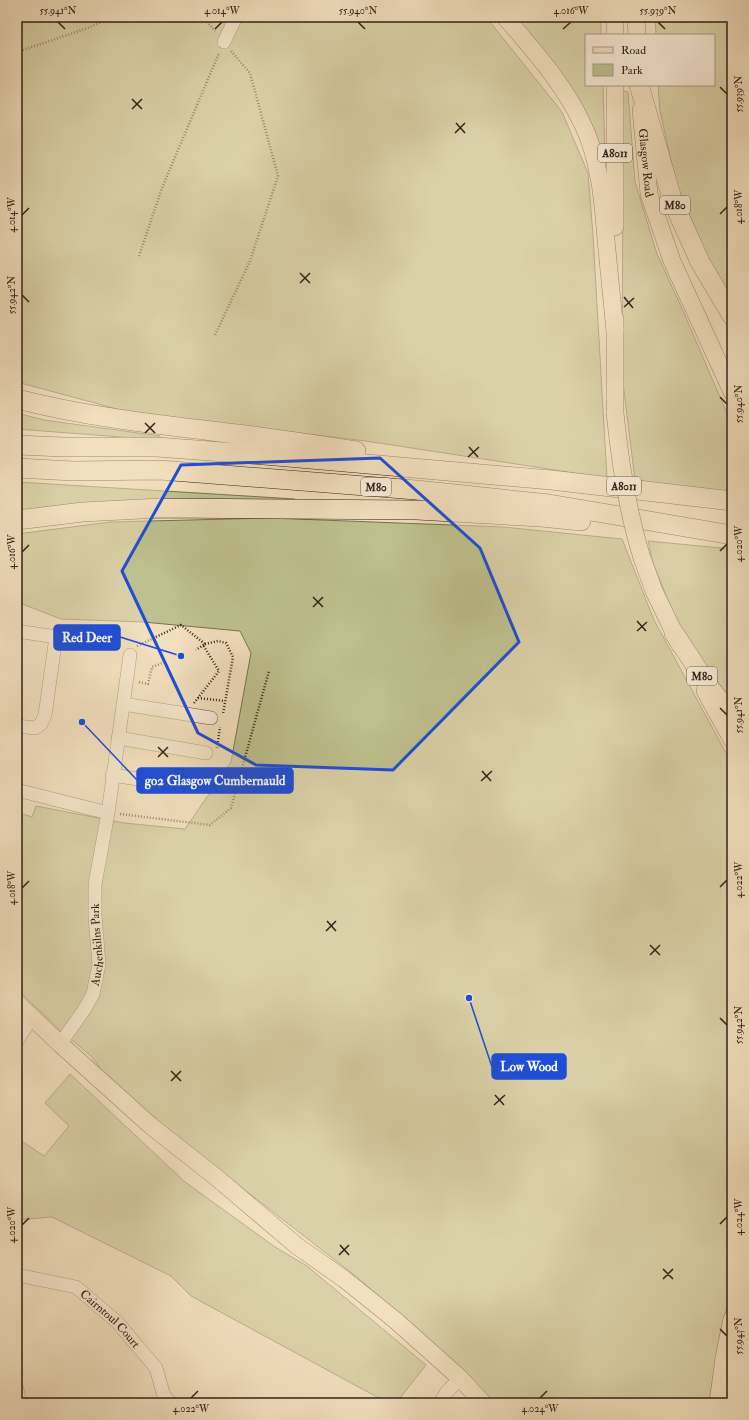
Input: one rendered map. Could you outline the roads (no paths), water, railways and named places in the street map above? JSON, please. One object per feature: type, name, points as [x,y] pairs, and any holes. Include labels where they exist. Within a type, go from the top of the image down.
[{"type":"highway","name":"M80","points":[[639,86],[673,202],[700,262],[732,316]]},
{"type":"highway","points":[[17,399],[41,406],[142,422],[272,438],[551,480]]},
{"type":"highway","name":"M80","points":[[17,445],[64,447],[157,447],[276,456],[551,480],[732,501]]},
{"type":"highway","name":"M80","points":[[17,468],[73,471],[160,470],[416,490],[549,504],[725,535]]},
{"type":"highway","points":[[17,520],[83,512],[161,508],[417,510],[541,517],[725,535]]},
{"type":"highway","name":"M80","points":[[674,634],[710,688],[732,716]]},
{"type":"main road","points":[[505,17],[548,69],[563,90],[583,125],[592,148],[602,190],[615,331]]},
{"type":"main road","points":[[615,17],[615,34]]},
{"type":"main road","points":[[636,17],[637,34]]},
{"type":"main road","name":"A8011","points":[[615,86],[615,413],[622,480],[634,535],[654,591],[674,634]]},
{"type":"main road","name":"Glasgow Road","points":[[639,86],[649,194],[672,261],[732,392]]},
{"type":"main road","points":[[674,634],[732,740]]},
{"type":"main road","points":[[17,1003],[151,1126],[217,1178],[297,1246],[344,1279],[395,1320],[460,1378],[483,1403]]},
{"type":"main road","points":[[718,1403],[724,1358],[732,1319]]},
{"type":"street","points":[[224,42],[236,17]]},
{"type":"street","points":[[17,631],[56,637],[45,715],[41,724],[35,728],[17,726]]},
{"type":"street","name":"Auchenkilns Park","points":[[60,1044],[84,1010],[93,994],[99,964],[95,916],[95,884],[108,813],[112,775],[130,655]]},
{"type":"street","points":[[123,704],[218,720]]},
{"type":"street","points":[[118,738],[206,753]]},
{"type":"street","points":[[112,775],[145,780]]},
{"type":"street","points":[[17,790],[108,813]]},
{"type":"street","points":[[17,1041],[32,1018]]},
{"type":"street","name":"Cairntoul Court","points":[[17,1275],[76,1287],[117,1322],[156,1368],[164,1396],[171,1403]]},
{"type":"street","points":[[440,1403],[446,1393],[460,1378]]},
{"type":"street","points":[[17,1389],[20,1403]]},
{"type":"place","name":"Red Deer","points":[[181,656]]},
{"type":"place","name":"go2 Glasgow Cumbernauld","points":[[82,722]]},
{"type":"place","name":"Low Wood","points":[[469,998]]}]
